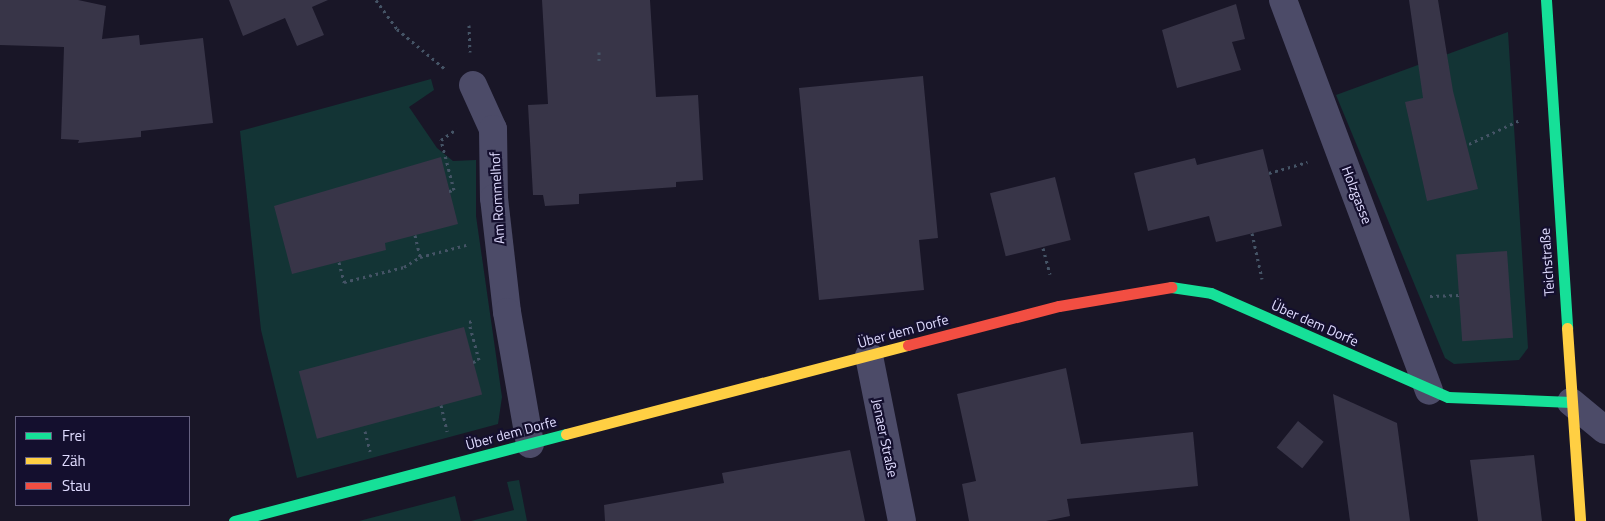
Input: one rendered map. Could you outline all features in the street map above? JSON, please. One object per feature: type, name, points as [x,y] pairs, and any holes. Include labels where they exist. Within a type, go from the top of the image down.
[{"type":"street","name":"Holzgasse","points":[[1283,0],[1429,391]]},
{"type":"street","name":"Teichstraße","points":[[1546,0],[1580,521]]},
{"type":"street","name":"Am Rommelhof","points":[[474,85],[494,129],[498,236],[530,444]]},
{"type":"street","name":"Über dem Dorfe","points":[[234,521],[1118,291],[1162,285],[1211,294],[1429,391],[1468,400],[1571,402]]},
{"type":"street","name":"Jenaer Straße","points":[[868,356],[902,521]]},
{"type":"street","points":[[1571,402],[1605,430]]},
{"type":"path","points":[[376,0],[428,60],[474,85]]},
{"type":"path","points":[[599,52],[599,61]]},
{"type":"path","points":[[449,191],[454,190],[441,140],[485,111]]},
{"type":"path","points":[[1469,144],[1518,120],[1553,117]]},
{"type":"path","points":[[415,235],[420,257]]},
{"type":"path","points":[[338,262],[344,282],[404,267],[420,257],[498,236]]},
{"type":"green space","points":[[1508,32],[1528,348],[1519,360],[1454,364],[1445,358],[1336,95]]},
{"type":"green space","points":[[431,79],[434,90],[409,107],[437,148],[453,161],[476,160],[476,216],[502,397],[498,424],[297,478],[261,330],[240,131]]},
{"type":"green space","points":[[519,480],[527,521],[471,521],[514,510],[507,482]]},
{"type":"green space","points":[[455,496],[461,521],[359,521]]},
{"type":"building","points":[[0,0],[78,0],[106,6],[102,39],[139,35],[140,45],[203,38],[213,123],[141,131],[141,137],[78,143],[79,140],[61,139],[64,47],[0,45]]},
{"type":"building","points":[[229,0],[328,0],[312,7],[324,35],[297,46],[285,18],[243,36]]},
{"type":"building","points":[[542,0],[650,0],[656,97],[698,95],[703,180],[676,182],[676,187],[579,194],[579,204],[545,206],[543,195],[533,195],[528,105],[548,104]]},
{"type":"building","points":[[1409,0],[1438,0],[1453,91],[1478,189],[1427,201],[1405,102],[1423,98]]},
{"type":"building","points":[[1236,4],[1245,39],[1232,42],[1241,70],[1177,88],[1162,30]]},
{"type":"building","points":[[923,76],[938,238],[919,240],[924,290],[819,300],[799,88]]},
{"type":"building","points":[[1263,149],[1282,226],[1216,242],[1209,216],[1148,231],[1134,173],[1195,158],[1197,165]]},
{"type":"building","points":[[441,157],[458,224],[385,243],[386,250],[292,274],[274,206]]},
{"type":"building","points":[[1055,177],[1071,240],[1006,256],[990,193]]},
{"type":"building","points":[[1507,251],[1513,338],[1462,341],[1456,255]]},
{"type":"building","points":[[464,327],[482,395],[317,439],[299,371]]},
{"type":"building","points":[[1066,368],[1081,444],[1193,432],[1198,486],[1067,499],[1070,516],[1046,521],[969,521],[962,484],[976,481],[957,394]]},
{"type":"building","points":[[1333,394],[1397,423],[1410,521],[1350,521]]},
{"type":"building","points":[[1298,421],[1324,442],[1302,468],[1277,447]]},
{"type":"building","points":[[850,450],[865,521],[605,521],[604,505],[724,483],[722,473]]},
{"type":"building","points":[[1534,455],[1542,521],[1478,521],[1470,460]]},
{"type":"traffic: fast","points":[[1546,0],[1567,328]]},
{"type":"traffic: fast","points":[[1171,287],[1211,293],[1448,397],[1571,402]]},
{"type":"traffic: fast","points":[[234,521],[566,434]]},
{"type":"traffic: slow","points":[[1567,328],[1580,521]]},
{"type":"traffic: slow","points":[[566,434],[908,345]]},
{"type":"traffic: jam","points":[[908,345],[1059,306],[1171,287]]}]
